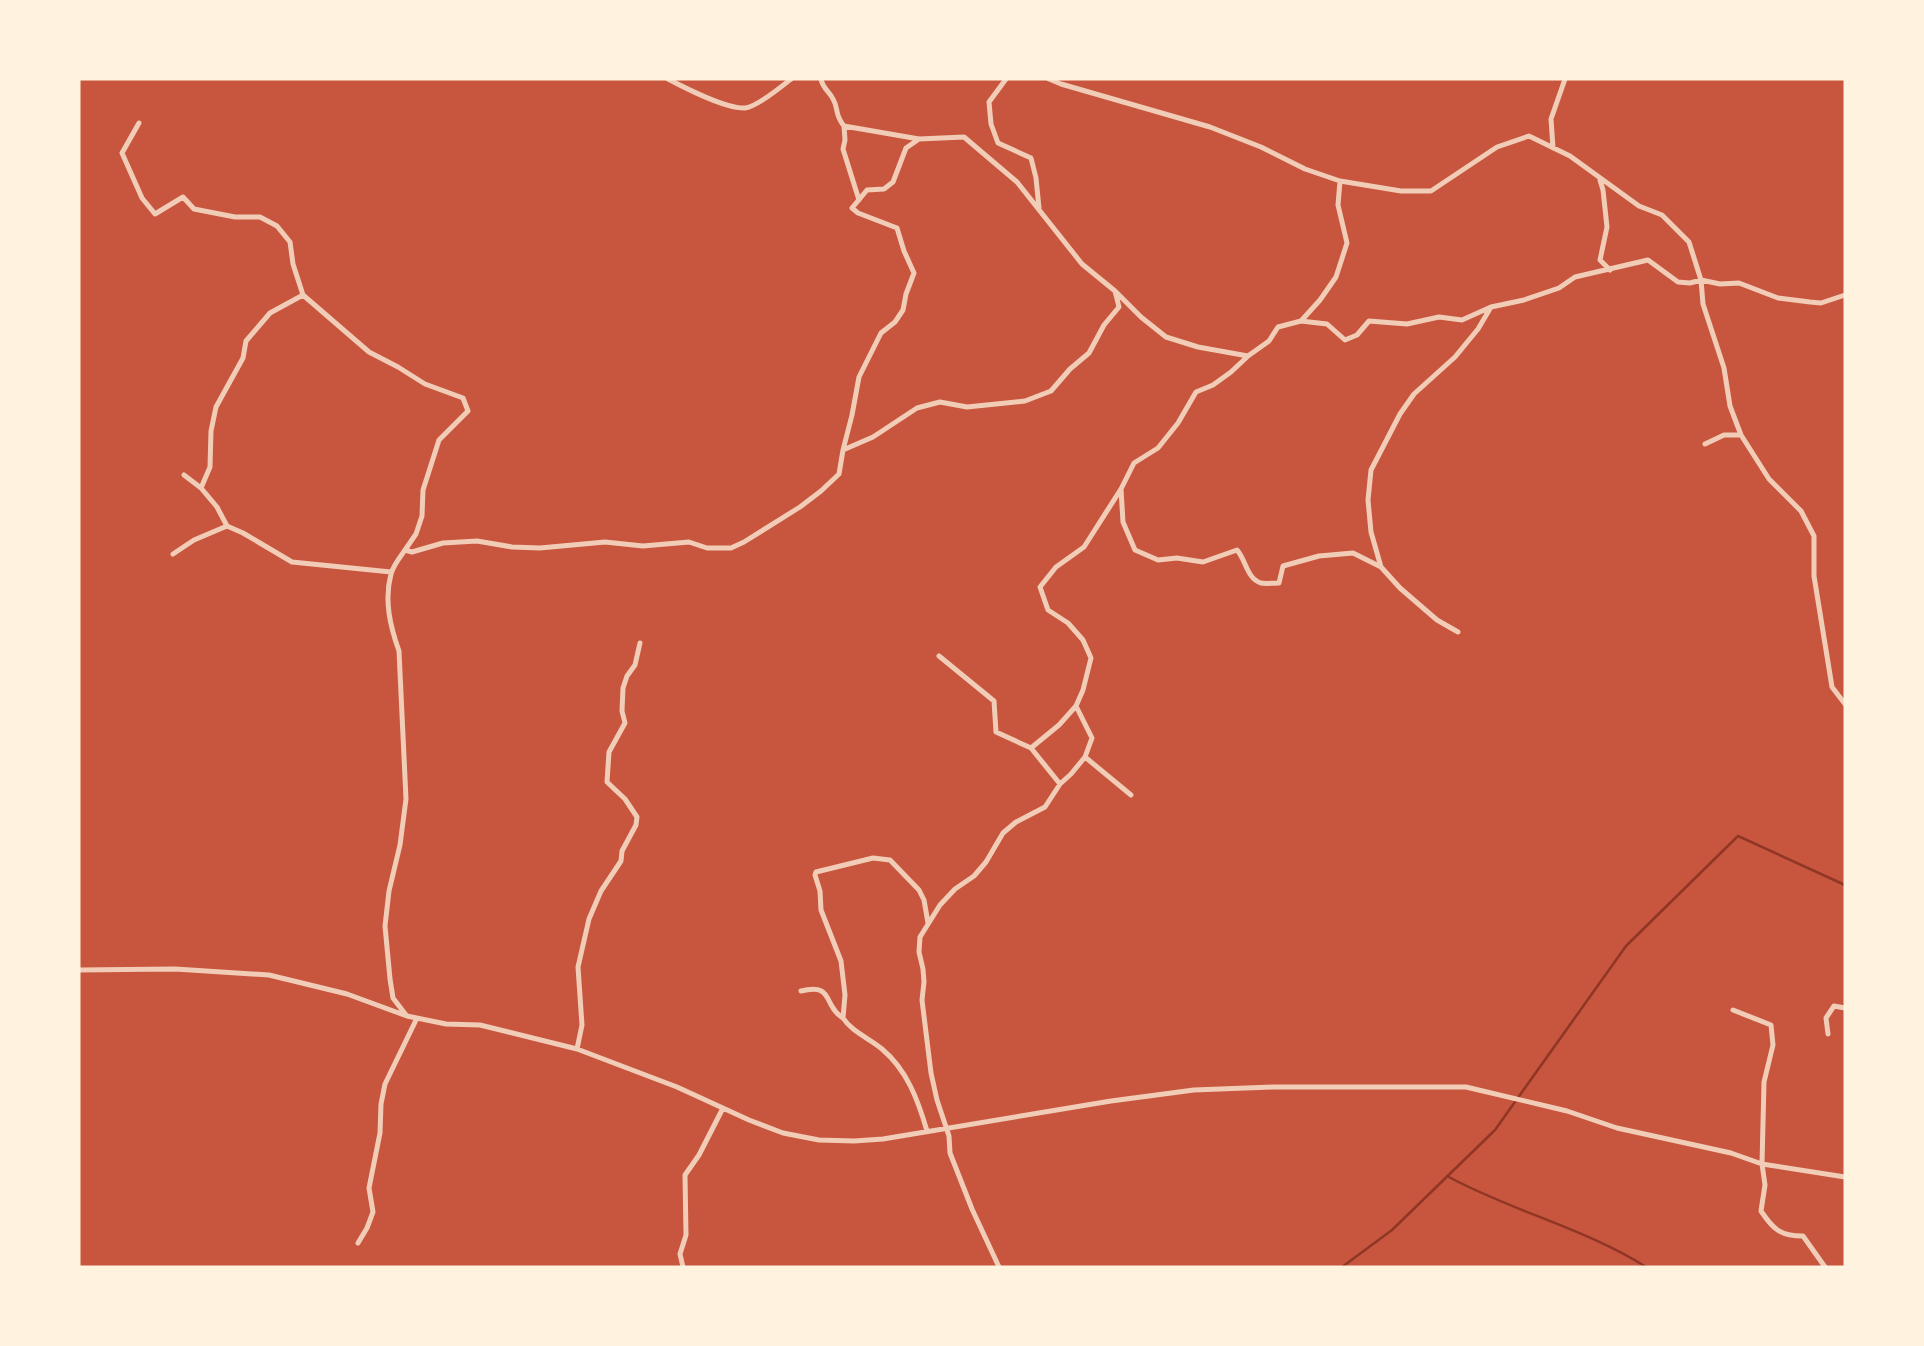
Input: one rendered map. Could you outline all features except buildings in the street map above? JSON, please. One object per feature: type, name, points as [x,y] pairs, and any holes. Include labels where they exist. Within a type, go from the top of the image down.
[{"type":"street","points":[[668,79],[691,92],[735,107],[747,108],[791,79]]},
{"type":"street","points":[[821,79],[827,93],[833,98],[837,118],[844,126],[843,149],[859,200]]},
{"type":"street","points":[[1006,79],[989,102],[991,124],[998,143],[1031,158],[1039,208]]},
{"type":"street","points":[[1049,79],[1210,127],[1261,147],[1305,169],[1340,181],[1401,191],[1431,191],[1497,147],[1529,136],[1570,156],[1639,206],[1662,215],[1689,242],[1701,280],[1703,304],[1724,368],[1730,405],[1741,435],[1769,480],[1801,511],[1814,536],[1814,576],[1832,687],[1845,704]]},
{"type":"street","points":[[1553,148],[1551,119],[1565,79]]},
{"type":"street","points":[[139,123],[122,153],[142,198],[155,214],[183,197],[194,209],[235,217],[260,217],[277,226],[290,242],[293,264],[303,295],[369,352],[425,384],[463,398],[468,411],[439,440],[423,490],[422,516],[416,534],[391,572],[387,603],[392,632],[399,650],[406,799],[385,926],[393,998],[407,1016]]},
{"type":"street","points":[[844,126],[919,138],[964,136],[1017,183],[1082,264],[1166,337],[1198,347],[1248,356]]},
{"type":"street","points":[[405,550],[412,552],[443,543],[477,541],[540,548],[606,542],[643,546],[689,542],[707,548],[732,548],[800,507],[821,491],[839,474],[859,377],[881,333],[895,322],[903,310],[914,273],[897,228],[858,213],[852,208],[867,190],[884,190],[893,182],[906,148],[919,138]]},
{"type":"street","points":[[1600,178],[1607,227],[1600,260],[1610,270]]},
{"type":"street","points":[[1301,321],[1336,277],[1347,243],[1338,205],[1340,181]]},
{"type":"street","points":[[1031,748],[1059,725],[1076,706],[1091,659],[1083,640],[1068,623],[1048,610],[1040,587],[1056,567],[1084,547],[1121,489],[1134,463],[1158,448],[1178,423],[1196,392],[1213,385],[1269,341],[1278,327],[1301,321],[1327,324],[1345,340],[1357,335],[1369,321],[1407,324],[1439,317],[1462,320],[1491,307],[1524,300],[1559,288],[1575,277],[1648,260],[1678,282],[1701,280],[1720,284],[1739,283],[1778,298],[1821,303],[1845,295]]},
{"type":"street","points":[[843,450],[873,437],[917,408],[940,402],[967,407],[1026,401],[1051,391],[1070,369],[1089,353],[1104,325],[1119,307],[1115,291]]},
{"type":"street","points":[[201,488],[210,467],[211,431],[216,407],[243,358],[246,341],[270,313],[303,295]]},
{"type":"street","points":[[1381,567],[1371,532],[1368,500],[1371,470],[1400,414],[1414,394],[1455,357],[1478,329],[1491,307]]},
{"type":"street","points":[[1705,444],[1724,435],[1741,435]]},
{"type":"street","points":[[204,480],[187,477],[201,488],[217,507],[227,526],[292,562],[391,572]]},
{"type":"street","points":[[1121,489],[1123,522],[1135,550],[1158,560],[1177,558],[1203,562],[1237,550],[1244,557],[1250,575],[1260,583],[1279,583],[1283,566],[1319,556],[1353,553],[1381,567],[1428,612],[1458,632]]},
{"type":"street","points":[[173,554],[194,540],[227,526]]},
{"type":"street","points":[[577,1049],[582,1025],[578,967],[589,919],[601,891],[621,861],[622,850],[636,825],[637,817],[632,809],[607,782],[609,752],[625,723],[622,711],[623,688],[635,665],[640,643]]},
{"type":"street","points":[[939,656],[993,701],[996,732],[1031,748],[1059,784]]},
{"type":"street","points":[[999,1267],[950,1153],[949,1136],[937,1100],[922,1000],[920,937],[940,905],[986,862],[1003,833],[1016,822],[1045,807],[1059,784],[1084,757],[1092,738],[1076,706]]},
{"type":"street","points":[[1084,757],[1131,795]]},
{"type":"street","points":[[843,1018],[845,995],[841,961],[821,910],[816,872],[873,858],[890,860],[919,890],[925,901],[928,923]]},
{"type":"street","points":[[79,970],[175,969],[269,975],[348,994],[407,1016],[446,1024],[480,1025],[577,1049],[677,1087],[783,1133],[819,1140],[883,1139],[1194,1090],[1274,1087],[1466,1087],[1520,1098],[1617,1128],[1731,1153],[1762,1164],[1845,1177]]},
{"type":"street","points":[[802,991],[818,988],[823,991],[834,1011],[852,1030],[875,1044],[900,1067],[920,1108],[927,1131]]},
{"type":"street","points":[[1828,1034],[1826,1018],[1834,1006],[1845,1008]]},
{"type":"street","points":[[1733,1010],[1771,1025],[1773,1045],[1764,1082],[1762,1164],[1765,1185],[1761,1211],[1771,1226],[1787,1236],[1803,1236],[1825,1267]]},
{"type":"street","points":[[358,1243],[373,1212],[369,1188],[380,1133],[385,1084],[417,1018]]},
{"type":"street","points":[[682,1267],[680,1254],[687,1235],[685,1175],[699,1155],[723,1108]]},
{"type":"waterway","points":[[1342,1267],[1392,1230],[1495,1130],[1626,946],[1738,836],[1845,885]]},
{"type":"waterway","points":[[1447,1176],[1496,1200],[1598,1241],[1646,1267]]}]
